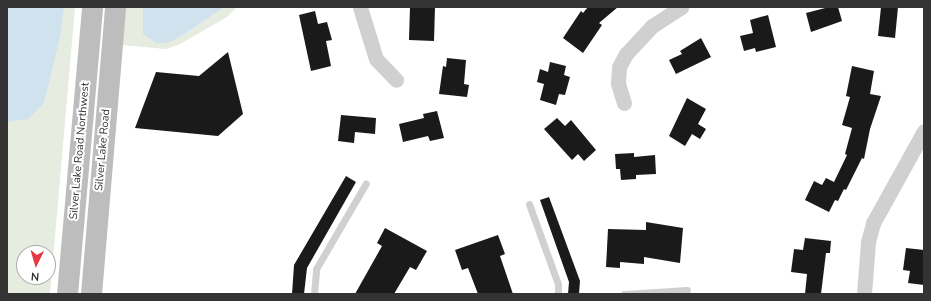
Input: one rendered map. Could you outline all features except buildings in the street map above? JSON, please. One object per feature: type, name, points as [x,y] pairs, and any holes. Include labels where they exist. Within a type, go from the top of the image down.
[{"type":"main road","name":"Silver Lake Road Northwest","points":[[67,294],[92,7]]},
{"type":"main road","name":"Silver Lake Road","points":[[91,294],[115,7]]},
{"type":"street","points":[[360,7],[376,59],[396,80]]},
{"type":"street","points":[[624,104],[618,83],[620,66],[626,54],[652,26],[681,7]]},
{"type":"street","points":[[864,294],[868,242],[873,223],[924,131]]},
{"type":"lane","points":[[314,294],[316,269],[366,183]]},
{"type":"lane","points":[[529,204],[558,284],[558,294]]},
{"type":"lane","points":[[624,294],[687,290]]},
{"type":"shaded area","points":[[7,7],[75,7],[54,245],[16,245],[16,285],[51,285],[50,294],[7,294]]},
{"type":"shaded area","points":[[124,7],[143,7],[143,34],[180,37],[225,7],[237,7],[227,17],[180,44],[166,49],[121,45]]},
{"type":"water","points":[[7,7],[64,7],[60,37],[44,103],[28,119],[7,122]]},
{"type":"water","points":[[143,7],[225,7],[180,37],[167,43],[156,43],[143,34]]}]
